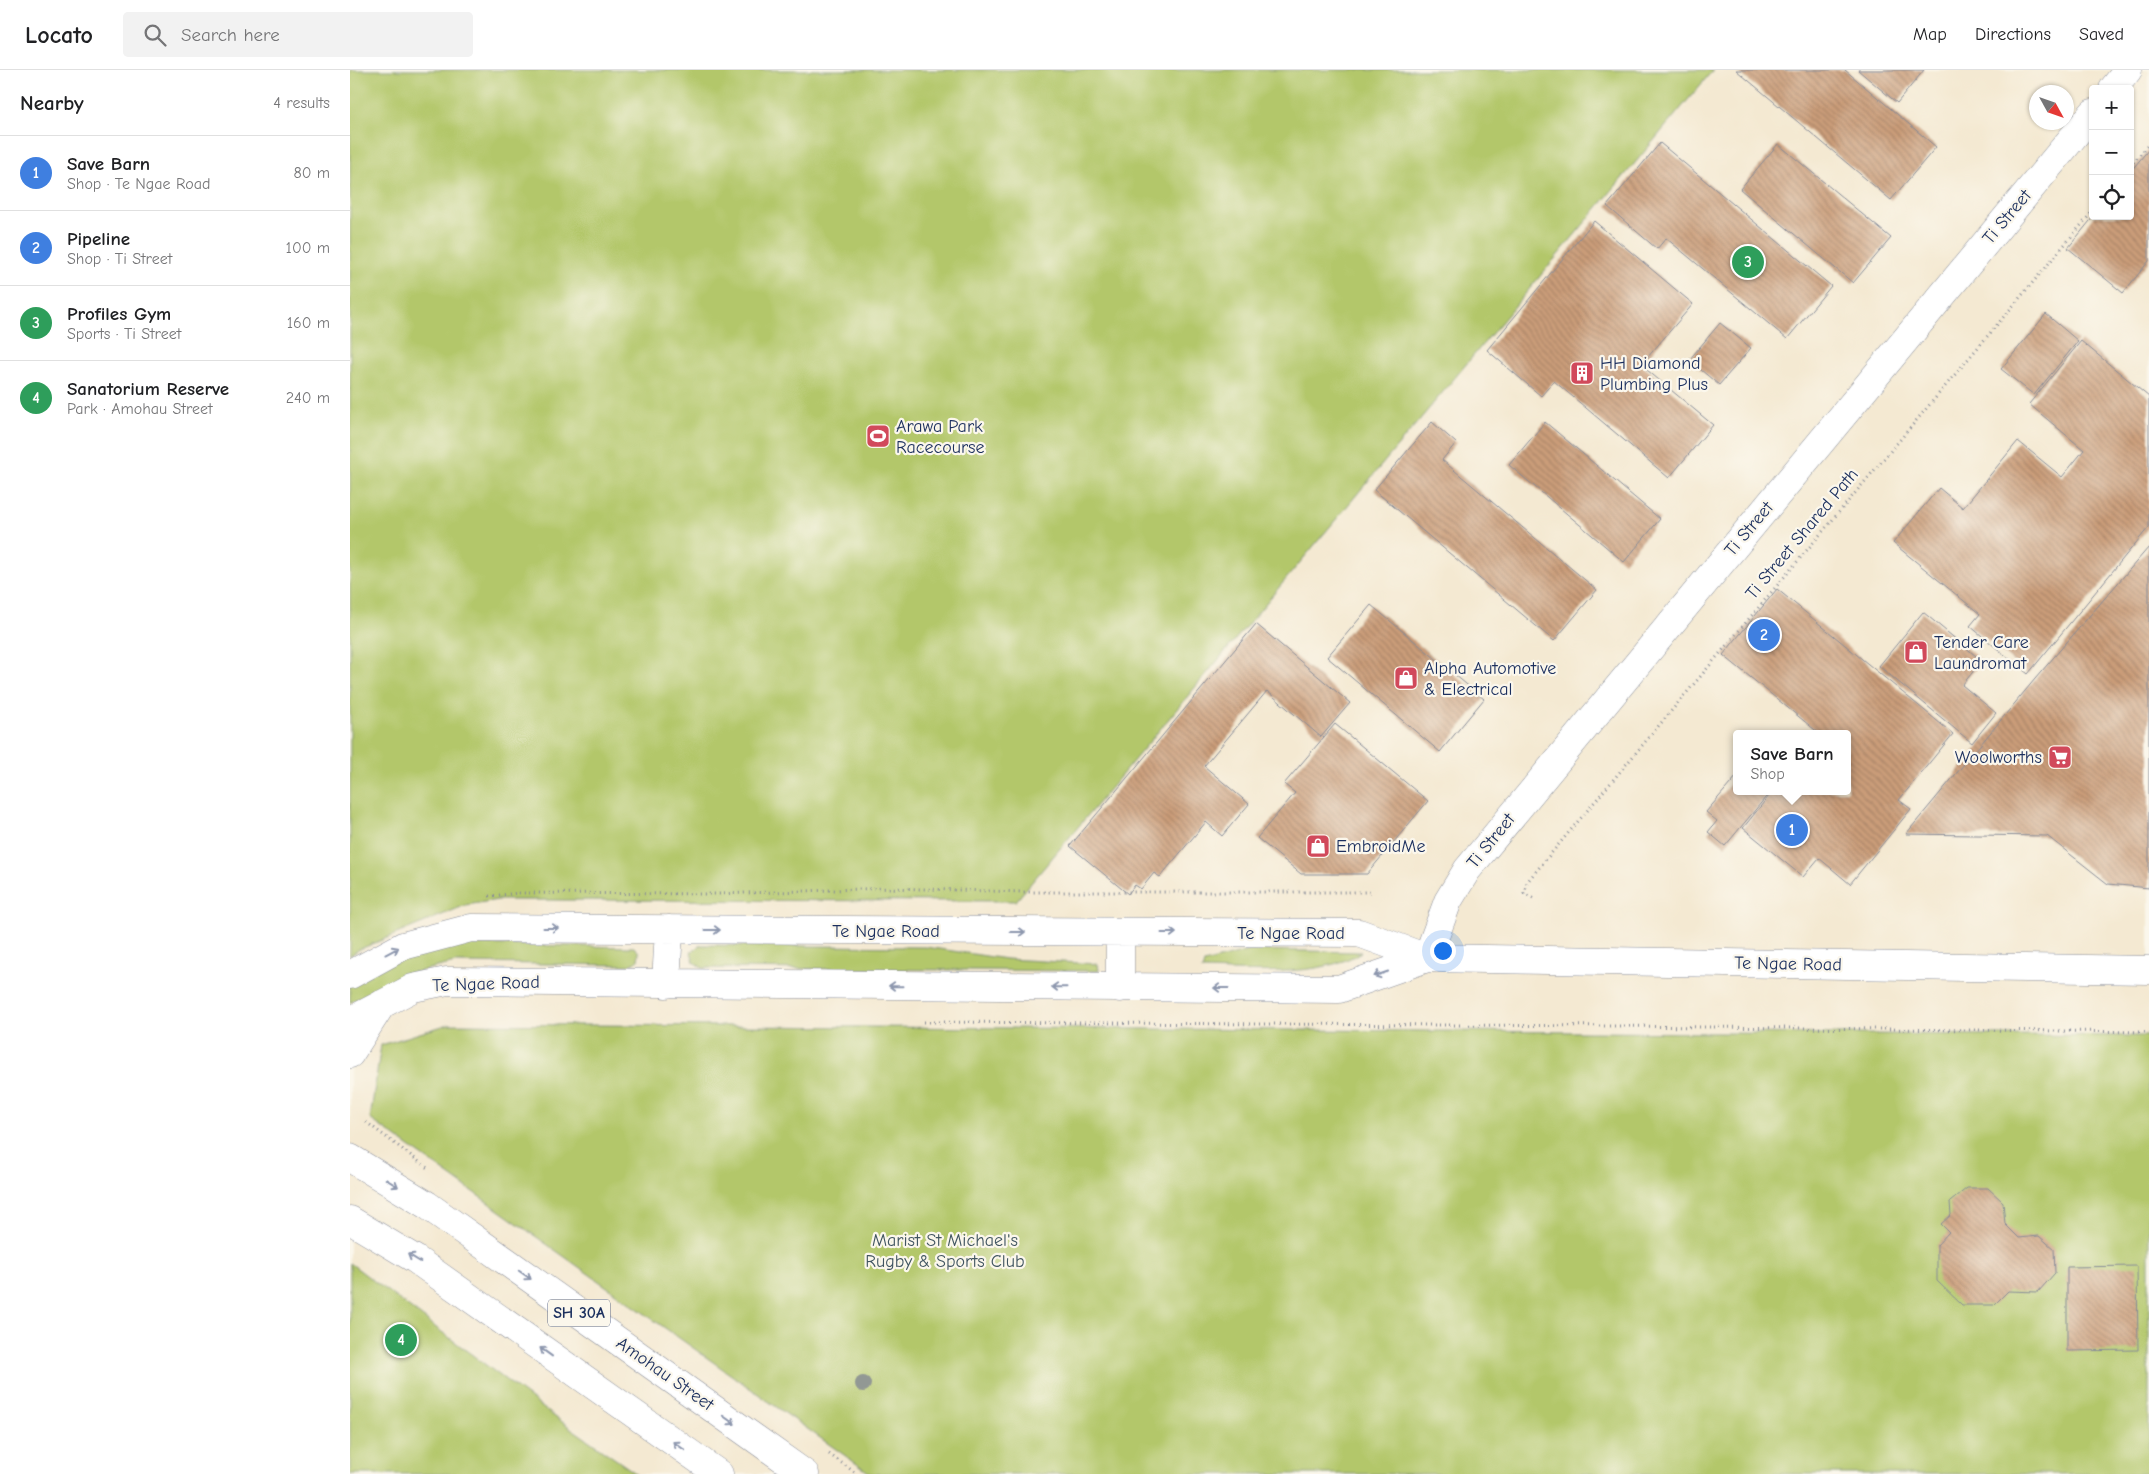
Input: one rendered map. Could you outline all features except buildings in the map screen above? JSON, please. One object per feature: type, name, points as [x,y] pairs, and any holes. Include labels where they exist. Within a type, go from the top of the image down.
[{"type":"street","points":[[2116,85],[2128,70]]},
{"type":"street","name":"Ti Street","points":[[1427,958],[1448,900],[1467,870],[2089,118]]},
{"type":"street","name":"Te Ngae Road","points":[[350,975],[403,946],[471,928],[1359,933],[1427,958],[2149,970]]},
{"type":"street","points":[[666,984],[669,929]]},
{"type":"street","points":[[1120,933],[1120,988]]},
{"type":"street","name":"Te Ngae Road","points":[[350,1020],[413,988],[447,981],[1339,989],[1427,958]]},
{"type":"street","points":[[350,1054],[383,1002]]},
{"type":"street","name":"Amohau Street","points":[[350,1158],[427,1205],[805,1474]]},
{"type":"street","name":"SH 30A","points":[[350,1220],[423,1264],[719,1474]]},
{"type":"path","points":[[2134,161],[2149,144]]},
{"type":"path","name":"Ti Street Shared Path","points":[[1533,898],[1524,892],[1527,882],[2089,215]]},
{"type":"path","points":[[484,897],[519,893],[717,894],[890,888],[1023,892],[1371,892]]},
{"type":"path","points":[[924,1022],[1618,1026],[2149,1032]]},
{"type":"green space","name":"Arawa Park Racecourse","points":[[350,70],[1713,70],[1016,901],[498,900],[466,905],[358,950],[350,956]]},
{"type":"green space","points":[[458,944],[634,947],[639,952],[638,961],[630,965],[455,963],[399,976],[350,1003],[350,981],[379,966]]},
{"type":"green space","points":[[700,945],[926,947],[1006,959],[1098,964],[1099,971],[702,968],[694,962],[691,952]]},
{"type":"green space","points":[[1252,950],[1361,952],[1327,966],[1306,969],[1262,972],[1202,970],[1204,963]]},
{"type":"green space","name":"Marist St Michael's Rugby & Sports Club","points":[[449,1024],[2149,1036],[2149,1474],[871,1474],[370,1119],[381,1045]]},
{"type":"green space","points":[[350,1263],[555,1417],[637,1474],[350,1474]]},
{"type":"place","name":"Profiles Gym","points":[[1748,262]]},
{"type":"place","name":"HH Diamond Plumbing Plus","points":[[1582,373]]},
{"type":"place","name":"Arawa Park Racecourse","points":[[878,436]]},
{"type":"place","name":"Pipeline","points":[[1764,635]]},
{"type":"place","name":"Tender Care Laundromat","points":[[1916,652]]},
{"type":"place","name":"Alpha Automotive & Electrical","points":[[1406,678]]},
{"type":"place","name":"Woolworths","points":[[2060,757]]},
{"type":"place","name":"Save Barn","points":[[1792,830]]},
{"type":"place","name":"EmbroidMe","points":[[1318,846]]},
{"type":"place","name":"Sanatorium Reserve","points":[[401,1340]]}]
